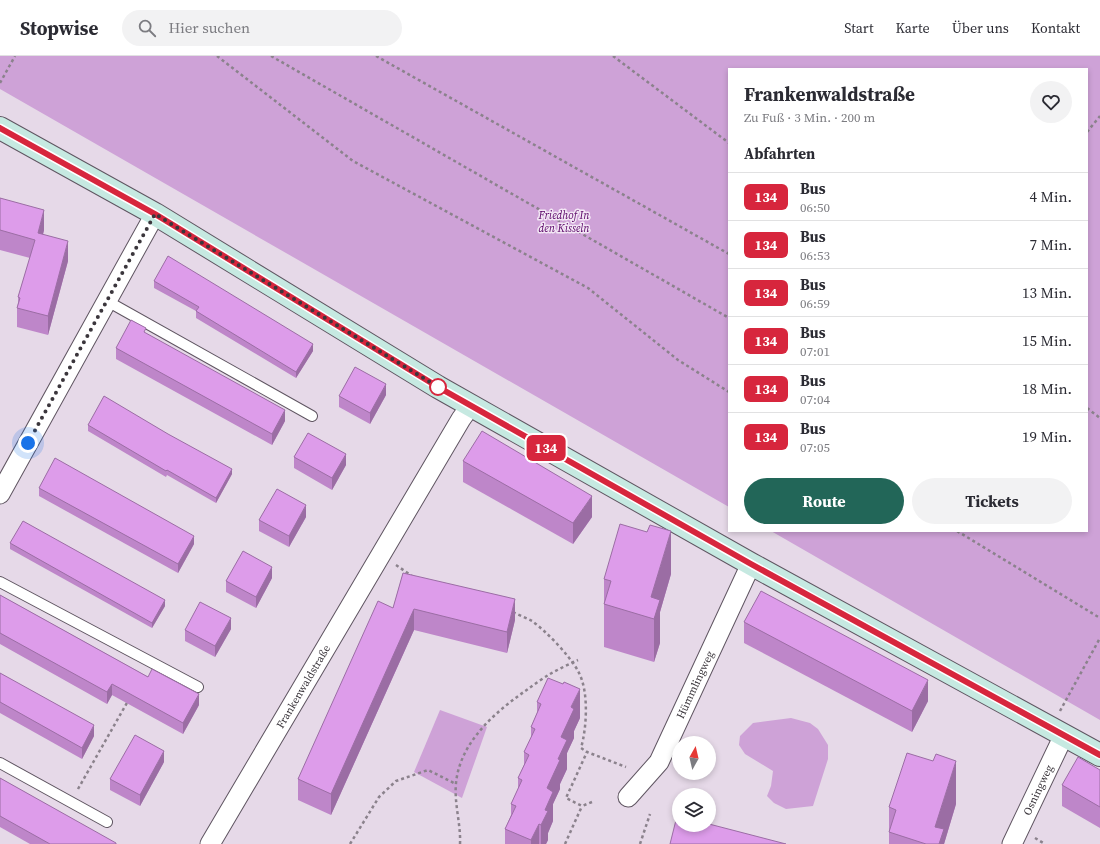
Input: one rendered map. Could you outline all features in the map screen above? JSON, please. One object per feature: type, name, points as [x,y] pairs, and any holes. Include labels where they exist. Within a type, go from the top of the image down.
[{"type":"street","points":[[0,128],[155,214],[438,387],[751,564],[1100,755]]},
{"type":"street","points":[[0,494],[155,214]]},
{"type":"street","name":"Frankenwaldstraße","points":[[210,844],[461,419],[471,405]]},
{"type":"street","name":"Hümmlingweg","points":[[628,797],[658,762],[751,564]]},
{"type":"street","name":"Osningweg","points":[[1012,844],[1058,731]]},
{"type":"lane","points":[[107,301],[312,416]]},
{"type":"lane","points":[[0,582],[198,687]]},
{"type":"lane","points":[[0,763],[107,822]]},
{"type":"path","points":[[0,83],[15,56]]},
{"type":"path","points":[[217,56],[353,161],[588,288],[678,360],[728,391]]},
{"type":"path","points":[[271,56],[728,317]]},
{"type":"path","points":[[376,56],[728,253]]},
{"type":"path","points":[[613,56],[728,142]]},
{"type":"path","points":[[1088,131],[1100,116]]},
{"type":"path","points":[[1088,409],[1100,418]]},
{"type":"path","points":[[959,532],[1100,618]]},
{"type":"path","points":[[394,563],[417,580]]},
{"type":"path","points":[[506,610],[532,621],[550,638],[578,672],[583,686],[586,720],[581,748],[587,752],[626,767]]},
{"type":"path","points":[[1058,731],[1100,638]]},
{"type":"path","points":[[460,844],[456,804],[456,784],[458,767],[463,755],[490,719],[518,696],[550,674],[578,660]]},
{"type":"path","points":[[71,802],[131,696]]},
{"type":"path","points":[[582,806],[566,798],[587,752]]},
{"type":"path","points":[[350,844],[379,797],[396,780],[428,770],[456,784]]},
{"type":"path","points":[[565,844],[582,806],[592,802]]},
{"type":"path","points":[[640,844],[650,814]]},
{"type":"path","points":[[1032,836],[1045,844]]},
{"type":"green space","name":"Friedhof In den Kisseln","points":[[0,56],[1100,56],[1100,720],[773,532],[1088,532],[1088,68],[728,68],[728,506],[0,89]]},
{"type":"green space","points":[[440,710],[487,727],[462,798],[414,772]]},
{"type":"green space","points":[[791,718],[810,723],[818,729],[828,745],[828,759],[813,806],[786,809],[774,803],[767,796],[771,786],[773,771],[745,754],[739,745],[740,736],[753,723]]},
{"type":"building","points":[[0,198],[44,210],[38,233],[68,241],[48,316],[17,308],[20,298],[18,297],[35,240],[0,230]]},
{"type":"building","points":[[168,256],[313,344],[296,372],[196,311],[199,307],[154,281]]},
{"type":"building","points":[[131,320],[146,328],[144,332],[285,410],[272,434],[116,348]]},
{"type":"building","points":[[355,367],[386,384],[370,413],[339,396]]},
{"type":"building","points":[[104,396],[168,434],[232,469],[216,498],[167,470],[166,471],[88,425]]},
{"type":"building","points":[[482,431],[592,496],[573,523],[463,461]]},
{"type":"building","points":[[308,433],[346,454],[332,478],[294,457]]},
{"type":"building","points":[[55,458],[194,536],[178,564],[39,488]]},
{"type":"building","points":[[277,489],[306,505],[289,536],[259,520]]},
{"type":"building","points":[[23,521],[165,600],[152,623],[10,543]]},
{"type":"building","points":[[620,524],[647,532],[650,525],[671,531],[651,597],[660,600],[654,619],[604,604],[611,581],[604,579]]},
{"type":"building","points":[[243,551],[272,567],[256,597],[226,581]]},
{"type":"building","points":[[403,573],[515,599],[507,632],[414,609],[331,794],[298,779],[378,601],[393,608]]},
{"type":"building","points":[[761,591],[928,680],[912,711],[744,622]]},
{"type":"building","points":[[0,595],[148,677],[152,669],[199,694],[183,723],[112,684],[107,692],[0,633]]},
{"type":"building","points":[[200,602],[231,618],[215,646],[185,630]]},
{"type":"building","points":[[0,673],[94,725],[82,748],[0,702]]},
{"type":"building","points":[[548,678],[563,684],[564,682],[580,689],[571,707],[574,709],[561,737],[567,740],[558,759],[560,760],[547,788],[553,792],[545,810],[548,811],[531,840],[505,829],[516,806],[511,804],[522,780],[518,778],[529,755],[524,752],[535,729],[531,727],[541,704],[537,702]]},
{"type":"building","points":[[135,735],[164,751],[140,795],[110,779]]},
{"type":"building","points":[[907,753],[933,761],[936,754],[956,761],[935,827],[944,829],[939,844],[926,844],[889,832],[896,810],[889,807]]},
{"type":"building","points":[[1078,757],[1100,770],[1100,807],[1062,785]]},
{"type":"building","points":[[0,778],[116,844],[50,844],[0,816]]},
{"type":"building","points":[[716,826],[786,844],[670,844],[673,832],[716,832]]},
{"type":"bus line","name":"134","points":[[0,128],[155,214],[438,387],[751,564],[1100,755]]},
{"type":"route","points":[[28,443],[155,214],[438,387]]}]
